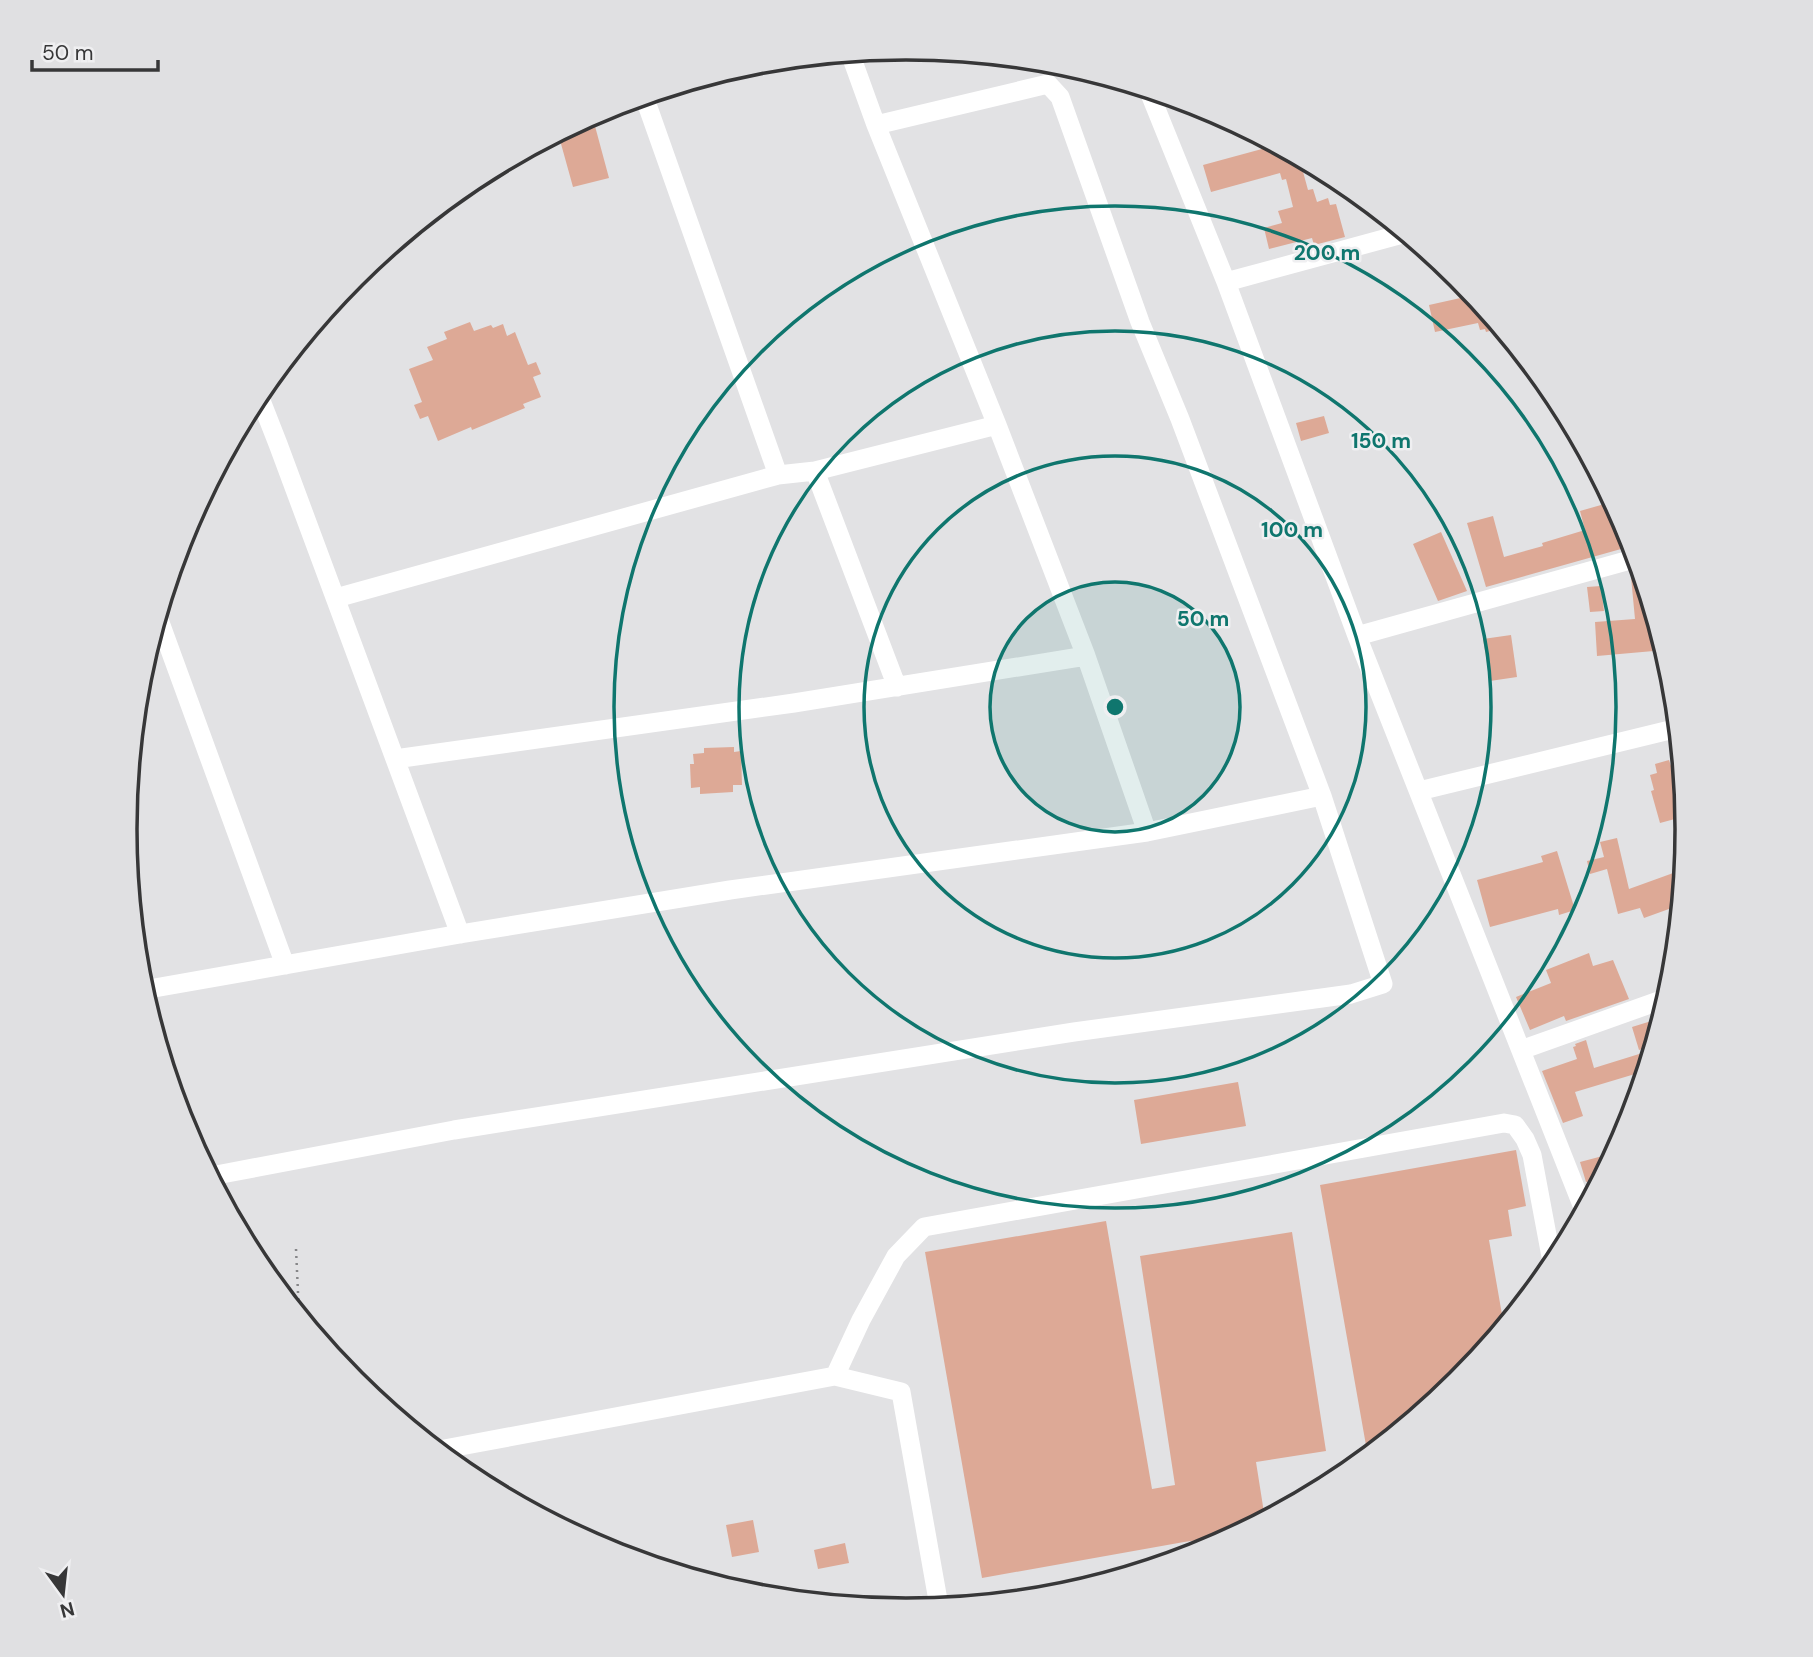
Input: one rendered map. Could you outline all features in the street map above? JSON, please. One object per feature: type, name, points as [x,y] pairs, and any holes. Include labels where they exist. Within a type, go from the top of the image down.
[{"type":"street","points":[[853,61],[1086,656],[1147,832]]},
{"type":"street","points":[[220,1174],[468,1128],[1074,1032],[1351,994],[1383,984],[1322,796],[1180,419],[1140,322],[1060,97],[1048,84],[876,125]]},
{"type":"street","points":[[1152,99],[1226,282],[1356,636],[1580,1199]]},
{"type":"street","points":[[647,105],[778,475]]},
{"type":"street","points":[[1226,282],[1396,236]]},
{"type":"street","points":[[263,407],[460,934]]},
{"type":"street","points":[[335,598],[778,475],[815,471],[996,425]]},
{"type":"street","points":[[815,471],[897,687]]},
{"type":"street","points":[[1356,636],[1627,561]]},
{"type":"street","points":[[163,632],[285,965]]},
{"type":"street","points":[[395,759],[780,705],[1086,656]]},
{"type":"street","points":[[1419,791],[1669,730]]},
{"type":"street","points":[[154,988],[730,890],[1147,832],[1322,796]]},
{"type":"street","points":[[1521,1050],[1655,1002]]},
{"type":"street","points":[[835,1376],[860,1320],[896,1256],[924,1227],[1504,1123],[1515,1125],[1532,1155],[1550,1250]]},
{"type":"street","points":[[451,1448],[835,1376],[901,1392],[937,1597]]},
{"type":"path","points":[[296,1248],[298,1300]]},
{"type":"building","points":[[595,126],[609,178],[573,187],[560,142]]},
{"type":"building","points":[[1264,148],[1303,170],[1308,190],[1313,189],[1317,202],[1328,198],[1330,205],[1336,204],[1345,237],[1314,245],[1312,238],[1269,249],[1264,228],[1282,223],[1278,211],[1293,207],[1286,179],[1282,180],[1280,173],[1211,192],[1203,165]]},
{"type":"building","points":[[1462,298],[1493,330],[1480,330],[1478,323],[1435,332],[1429,305]]},
{"type":"building","points":[[470,322],[474,331],[503,324],[507,336],[515,332],[528,365],[536,362],[541,374],[533,377],[541,397],[523,404],[525,408],[438,441],[428,416],[420,419],[414,405],[422,402],[409,369],[433,360],[427,347],[447,339],[444,332]]},
{"type":"building","points":[[1324,416],[1329,433],[1301,441],[1296,423]]},
{"type":"building","points":[[1603,504],[1621,549],[1486,587],[1467,523],[1493,516],[1504,557],[1585,530],[1580,511]]},
{"type":"building","points":[[1441,532],[1467,591],[1438,601],[1413,544]]},
{"type":"building","points":[[1631,577],[1635,581],[1654,651],[1597,656],[1595,622],[1635,619]]},
{"type":"building","points":[[1601,586],[1604,611],[1590,612],[1587,587]]},
{"type":"building","points":[[1511,635],[1517,677],[1490,681],[1483,639]]},
{"type":"building","points":[[734,747],[734,752],[741,751],[742,785],[733,785],[733,792],[700,794],[700,787],[691,788],[690,764],[694,764],[693,754],[704,753],[704,748]]},
{"type":"building","points":[[1669,760],[1674,778],[1676,819],[1660,823],[1651,791],[1654,790],[1650,775],[1657,773],[1655,764]]},
{"type":"building","points":[[1617,838],[1629,889],[1674,873],[1671,908],[1644,918],[1640,908],[1618,914],[1607,869],[1590,874],[1587,861],[1604,857],[1600,842]]},
{"type":"building","points":[[1557,851],[1575,910],[1559,915],[1558,909],[1490,927],[1477,880],[1543,862],[1541,856]]},
{"type":"building","points":[[1589,953],[1593,966],[1613,960],[1629,999],[1566,1021],[1564,1016],[1530,1030],[1516,997],[1551,983],[1546,970]]},
{"type":"building","points":[[1651,1021],[1643,1049],[1639,1050],[1632,1027]]},
{"type":"building","points":[[1586,1040],[1594,1068],[1642,1053],[1636,1074],[1575,1092],[1583,1116],[1563,1123],[1542,1071],[1577,1059],[1573,1047]]},
{"type":"building","points":[[1238,1082],[1246,1126],[1141,1144],[1134,1100]]},
{"type":"building","points":[[1516,1150],[1526,1206],[1508,1210],[1512,1236],[1489,1240],[1502,1315],[1414,1407],[1366,1445],[1320,1185]]},
{"type":"building","points":[[1602,1156],[1589,1181],[1586,1182],[1580,1162]]},
{"type":"building","points":[[1106,1221],[1152,1489],[1175,1485],[1140,1256],[1292,1232],[1326,1451],[1256,1462],[1263,1509],[1199,1540],[982,1578],[925,1252]]},
{"type":"building","points":[[753,1520],[759,1552],[732,1557],[726,1525]]},
{"type":"building","points":[[845,1543],[849,1563],[818,1569],[814,1550]]}]
